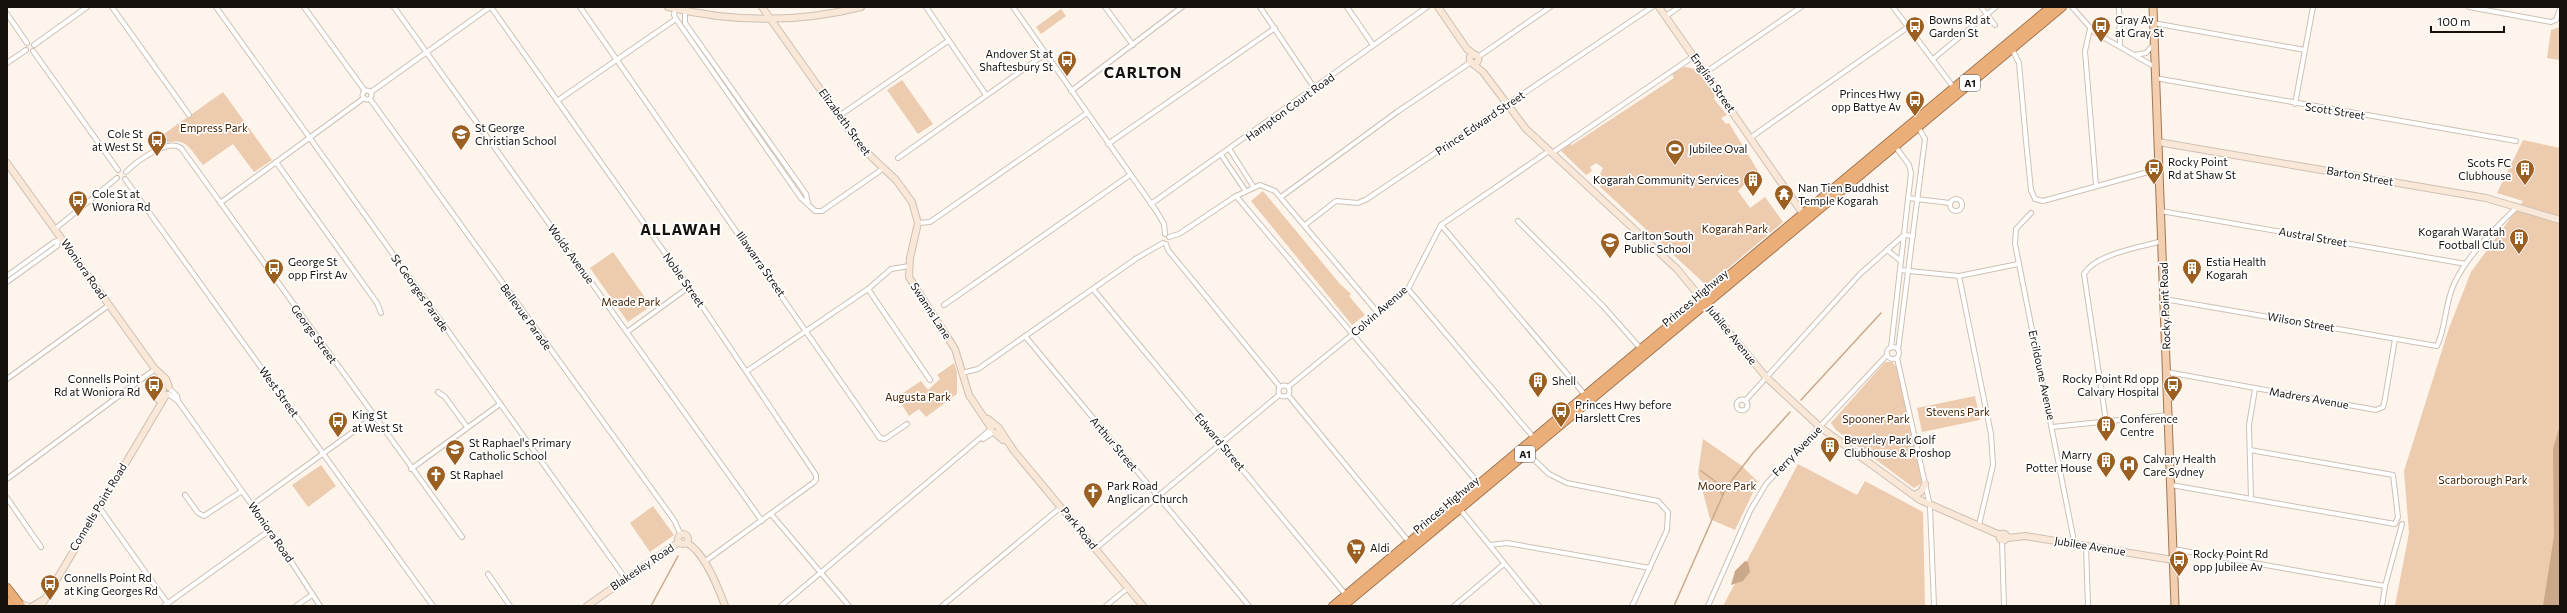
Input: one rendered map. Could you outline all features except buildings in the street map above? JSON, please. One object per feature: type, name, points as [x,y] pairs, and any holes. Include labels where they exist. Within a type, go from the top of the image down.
[{"type":"highway","name":"Princes Highway","points":[[1344,606],[1527,452],[1803,214],[2051,7]]},
{"type":"highway","name":"Princes Highway","points":[[1333,606],[1585,395],[1895,146],[2062,7]]},
{"type":"highway","points":[[7,588],[23,605]]},
{"type":"highway","points":[[7,601],[10,606]]},
{"type":"main road","name":"Rocky Point Road","points":[[2153,7],[2175,606]]},
{"type":"street","points":[[55,229],[117,178],[124,179],[126,172],[118,170],[33,51],[34,45],[87,7]]},
{"type":"street","points":[[112,7],[189,115]]},
{"type":"street","name":"St Georges Parade","points":[[216,7],[626,578]]},
{"type":"street","points":[[304,7],[365,91],[364,98]]},
{"type":"street","name":"Woids Avenue","points":[[394,7],[762,522]]},
{"type":"street","points":[[365,91],[371,92],[490,7]]},
{"type":"street","name":"Noble Street","points":[[490,7],[689,287],[747,371],[817,478],[813,483],[772,514]]},
{"type":"street","name":"Illawarra Street","points":[[580,7],[807,330],[880,438],[885,439],[907,424]]},
{"type":"street","points":[[668,7],[732,18],[770,18],[820,15],[861,7]]},
{"type":"street","name":"Elizabeth Street","points":[[762,7],[866,153],[896,180],[912,202],[918,223]]},
{"type":"street","points":[[926,7],[986,96]]},
{"type":"street","points":[[962,373],[978,369],[1137,258],[1169,242],[1164,224],[1151,204],[1012,7]]},
{"type":"street","points":[[1105,7],[1133,45]]},
{"type":"street","points":[[1071,91],[1182,7]]},
{"type":"street","points":[[1260,7],[1315,89]]},
{"type":"street","points":[[1347,7],[1373,45]]},
{"type":"street","name":"Hampton Court Road","points":[[1151,204],[1222,156],[1427,7]]},
{"type":"street","points":[[1438,7],[1474,59]]},
{"type":"street","points":[[1281,197],[1397,112],[1550,7]]},
{"type":"street","name":"Prince Edward Street","points":[[1305,225],[1336,201],[1358,203],[1368,199],[1652,7]]},
{"type":"street","name":"English Street","points":[[1659,7],[1706,72],[1803,214]]},
{"type":"street","points":[[1666,16],[1679,7]]},
{"type":"street","points":[[1706,72],[1801,7]]},
{"type":"street","points":[[1893,7],[1955,88]]},
{"type":"street","points":[[1981,7],[1995,25]]},
{"type":"street","points":[[1933,59],[1996,7]]},
{"type":"street","points":[[2072,7],[2090,29],[2155,67]]},
{"type":"street","points":[[2118,7],[2120,46]]},
{"type":"street","points":[[2295,104],[2313,7]]},
{"type":"street","points":[[2469,7],[2551,22],[2558,17],[2560,9]]},
{"type":"street","points":[[675,9],[674,15],[676,19],[801,198],[818,212],[884,168]]},
{"type":"street","points":[[685,11],[683,19],[806,194],[808,204]]},
{"type":"street","points":[[7,14],[27,43],[34,45]]},
{"type":"street","points":[[557,101],[676,19],[683,19]]},
{"type":"street","points":[[2153,23],[2305,50]]},
{"type":"street","points":[[1750,138],[1908,27]]},
{"type":"street","points":[[1108,144],[1275,28]]},
{"type":"street","points":[[2090,29],[2085,51],[2096,186]]},
{"type":"street","points":[[839,116],[948,41]]},
{"type":"street","points":[[26,50],[27,43]]},
{"type":"street","points":[[2134,55],[2146,53],[2154,44]]},
{"type":"street","points":[[2011,49],[2020,63],[2031,190],[2037,200],[2044,201],[2159,169]]},
{"type":"street","points":[[7,63],[26,50],[33,51]]},
{"type":"street","points":[[898,158],[1045,54]]},
{"type":"street","name":"Colvin Avenue","points":[[1288,388],[1351,335],[1408,290],[1441,225],[1694,56]]},
{"type":"street","name":"Jubilee Avenue","points":[[1474,59],[1526,129],[1677,269],[1766,377],[1820,427],[1914,495],[1930,506],[1979,525],[2003,538],[2021,535],[2173,560]]},
{"type":"street","name":"Scott Street","points":[[2155,78],[2295,104],[2516,141]]},
{"type":"street","points":[[220,203],[364,98],[370,98],[371,92]]},
{"type":"street","name":"Bellevue Parade","points":[[370,98],[674,520],[681,535]]},
{"type":"street","points":[[918,223],[930,222],[1087,113]]},
{"type":"street","points":[[1918,127],[1925,139],[1897,358],[1930,506],[1934,606]]},
{"type":"street","name":"Barton Street","points":[[2158,142],[2472,195],[2517,206],[2560,220]]},
{"type":"street","name":"George Street","points":[[126,172],[149,154],[173,146],[179,147],[462,537]]},
{"type":"street","name":"Ferry Avenue","points":[[1708,606],[1758,495],[1887,355],[1890,348],[1911,168],[1895,146]]},
{"type":"street","points":[[1230,150],[1254,186]]},
{"type":"street","points":[[1222,156],[1245,190]]},
{"type":"street","points":[[276,162],[377,303],[381,313]]},
{"type":"street","name":"Woniora Road","points":[[7,163],[55,229],[61,241],[155,369],[166,379],[166,391],[177,396],[178,401],[270,530],[320,606]]},
{"type":"street","points":[[117,178],[116,175],[118,170]]},
{"type":"street","points":[[944,305],[1130,175]]},
{"type":"street","name":"West Street","points":[[124,179],[433,606]]},
{"type":"street","points":[[1379,314],[1281,197],[1266,186],[1254,186],[1245,190],[1180,234],[1162,237],[1168,250],[1280,387],[1288,388],[1288,395],[1409,542]]},
{"type":"street","points":[[1236,196],[1351,335],[1479,484]]},
{"type":"street","points":[[1908,198],[1950,203]]},
{"type":"street","points":[[2466,264],[2517,206]]},
{"type":"street","name":"Austral Street","points":[[2161,211],[2466,264]]},
{"type":"street","name":"Ercildoune Avenue","points":[[2031,213],[2016,229],[2014,236],[2018,264],[2052,427],[2073,543]]},
{"type":"street","points":[[1518,221],[1603,306],[1641,349]]},
{"type":"street","name":"Swanns Lane","points":[[918,223],[909,266],[911,282],[955,349],[962,373]]},
{"type":"street","points":[[1441,225],[1585,395]]},
{"type":"street","points":[[1745,401],[1860,274],[1904,235],[1913,236]]},
{"type":"street","points":[[7,276],[54,242],[61,241]]},
{"type":"street","points":[[7,282],[57,246],[61,241]]},
{"type":"street","points":[[2106,421],[2084,274],[2087,268],[2112,254],[2162,241]]},
{"type":"street","points":[[1887,250],[1901,261]]},
{"type":"street","points":[[1900,270],[1959,276],[2018,264]]},
{"type":"street","name":"Wilson Street","points":[[2164,298],[2437,346],[2454,284],[2466,264]]},
{"type":"street","points":[[747,371],[868,289],[891,269],[909,266]]},
{"type":"street","points":[[1959,276],[1991,434],[1993,465],[1979,525]]},
{"type":"street","points":[[626,332],[689,287]]},
{"type":"street","points":[[868,289],[930,380]]},
{"type":"street","name":"Edward Street","points":[[1093,289],[1346,595]]},
{"type":"street","points":[[1408,290],[1534,438]]},
{"type":"street","points":[[7,379],[109,305]]},
{"type":"street","points":[[1895,308],[1904,309]]},
{"type":"street","name":"Arthur Street","points":[[1025,336],[1249,606]]},
{"type":"street","name":"Madrers Avenue","points":[[2167,372],[2376,410],[2383,407],[2395,339]]},
{"type":"street","points":[[1890,348],[1898,350]]},
{"type":"street","points":[[1887,355],[1891,359],[1897,358]]},
{"type":"street","points":[[7,479],[155,369]]},
{"type":"street","name":"Park Road","points":[[962,373],[969,395],[994,429],[1143,606]]},
{"type":"street","points":[[1279,395],[1280,387]]},
{"type":"street","points":[[2251,499],[2249,425],[2255,389]]},
{"type":"street","name":"Connells Point Road","points":[[41,606],[166,391]]},
{"type":"street","points":[[438,392],[445,396],[467,427]]},
{"type":"street","points":[[1095,549],[1279,395],[1288,395]]},
{"type":"street","points":[[411,468],[500,404]]},
{"type":"street","points":[[2052,427],[2169,415]]},
{"type":"street","points":[[252,505],[375,416]]},
{"type":"street","points":[[781,606],[994,429]]},
{"type":"street","points":[[2171,485],[2395,524],[2398,517],[2393,474],[2250,450]]},
{"type":"street","points":[[1527,452],[1549,474],[1567,483],[1653,498],[1662,503],[1668,512],[1669,524],[1632,606]]},
{"type":"street","points":[[1914,495],[1921,492],[1925,484]]},
{"type":"street","points":[[184,495],[198,513],[204,516],[242,491]]},
{"type":"street","points":[[7,498],[41,547]]},
{"type":"street","points":[[98,507],[166,605],[270,530]]},
{"type":"street","points":[[942,606],[1061,507]]},
{"type":"street","points":[[1460,508],[1539,606]]},
{"type":"street","points":[[704,562],[772,514],[849,606]]},
{"type":"street","points":[[2382,606],[2385,586],[2402,524]]},
{"type":"street","points":[[687,543],[683,545],[679,542],[681,535],[687,536],[687,543],[704,562],[715,580],[725,606]]},
{"type":"street","points":[[2003,538],[2004,606]]},
{"type":"street","name":"Blakesley Road","points":[[587,606],[679,542]]},
{"type":"street","points":[[1490,545],[1507,543],[1650,568]]},
{"type":"street","points":[[2086,546],[2088,606]]},
{"type":"street","points":[[2173,549],[2385,586]]},
{"type":"street","points":[[1454,606],[1504,564]]},
{"type":"street","points":[[488,574],[510,606]]},
{"type":"street","points":[[1106,606],[1128,588]]},
{"type":"street","points":[[296,606],[312,595]]},
{"type":"street","points":[[33,606],[44,599]]},
{"type":"green space","points":[[1061,9],[1066,16],[1041,34],[1036,27]]},
{"type":"green space","points":[[2560,27],[2560,60],[2547,58],[2551,30]]},
{"type":"green space","name":"Kogarah Park","points":[[1684,67],[1694,69],[1699,72],[1709,84],[1715,93],[1714,99],[1727,115],[1721,118],[1726,124],[1729,123],[1758,171],[1738,191],[1750,208],[1765,197],[1783,222],[1707,286],[1596,183],[1603,168],[1596,163],[1590,167],[1592,171],[1586,175],[1561,151],[1569,143],[1572,145],[1674,78],[1672,74]]},
{"type":"green space","points":[[902,80],[933,124],[918,134],[887,90]]},
{"type":"green space","name":"Empress Park","points":[[223,92],[272,160],[254,172],[233,144],[203,165],[188,147],[180,142],[157,144],[154,141]]},
{"type":"green space","name":"Scarborough Park","points":[[2523,140],[2560,148],[2560,606],[2395,606],[2409,533],[2404,471],[2449,328],[2471,272],[2523,201],[2497,193]]},
{"type":"green space","points":[[1263,191],[1340,284],[1351,294],[1349,296],[1365,315],[1352,325],[1251,201]]},
{"type":"green space","name":"Meade Park","points":[[613,252],[651,306],[628,322],[590,268]]},
{"type":"green space","name":"Spooner Park","points":[[1885,362],[1892,362],[1897,367],[1922,483],[1914,488],[1836,430],[1831,423]]},
{"type":"green space","name":"Augusta Park","points":[[954,363],[957,372],[957,394],[926,417],[919,409],[909,416],[897,397],[921,381],[928,390],[940,379],[937,375]]},
{"type":"green space","name":"Stevens Park","points":[[1975,396],[1980,420],[1922,432],[1917,408]]},
{"type":"green space","name":"Moore Park","points":[[1703,439],[1742,466],[1758,482],[1735,530],[1710,519],[1698,473]]},
{"type":"green space","points":[[1798,464],[1857,495],[1865,481],[1923,512],[1925,606],[1723,606]]},
{"type":"green space","points":[[321,465],[336,486],[308,507],[292,485]]},
{"type":"green space","points":[[653,506],[674,535],[650,552],[630,523]]},
{"type":"shaded area","points":[[2560,425],[2560,606],[2543,606],[2554,536],[2553,449]]},
{"type":"shaded area","points":[[1745,561],[1748,562],[1750,572],[1743,581],[1731,585],[1735,571]]},
{"type":"waterway","points":[[1801,400],[1881,313]]},
{"type":"waterway","points":[[1674,606],[1726,488],[1753,453],[1790,412]]},
{"type":"waterway","points":[[1701,471],[1719,484],[1722,495]]},
{"type":"waterway","points":[[651,606],[678,556]]},
{"type":"place","name":"Bowns Rd at Garden St","points":[[1915,43]]},
{"type":"place","name":"Gray Av at Gray St","points":[[2101,43]]},
{"type":"place","name":"Andover St at Shaftesbury St","points":[[1067,77]]},
{"type":"place","name":"Princes Hwy opp Battye Av","points":[[1915,117]]},
{"type":"place","name":"St George Christian School","points":[[461,151]]},
{"type":"place","name":"Cole St at West St","points":[[157,157]]},
{"type":"place","name":"Jubilee Oval","points":[[1675,166]]},
{"type":"place","name":"Rocky Point Rd at Shaw St","points":[[2154,185]]},
{"type":"place","name":"Scots FC Clubhouse","points":[[2525,186]]},
{"type":"place","name":"Kogarah Community Services","points":[[1753,197]]},
{"type":"place","name":"Nan Tien Buddhist Temple Kogarah","points":[[1784,211]]},
{"type":"place","name":"Cole St at Woniora Rd","points":[[78,217]]},
{"type":"place","name":"Kogarah Waratah Football Club","points":[[2519,255]]},
{"type":"place","name":"Carlton South Public School","points":[[1610,259]]},
{"type":"place","name":"George St opp First Av","points":[[274,285]]},
{"type":"place","name":"Estia Health Kogarah","points":[[2192,285]]},
{"type":"place","name":"Shell","points":[[1538,398]]},
{"type":"place","name":"Connells Point Rd at Woniora Rd","points":[[154,402]]},
{"type":"place","name":"Rocky Point Rd opp Calvary Hospital","points":[[2173,402]]},
{"type":"place","name":"Princes Hwy before Harslett Cres","points":[[1561,428]]},
{"type":"place","name":"King St at West St","points":[[338,438]]},
{"type":"place","name":"Conference Centre","points":[[2106,442]]},
{"type":"place","name":"Beverley Park Golf Clubhouse & Proshop","points":[[1830,463]]},
{"type":"place","name":"St Raphael's Primary Catholic School","points":[[455,466]]},
{"type":"place","name":"Marry Potter House","points":[[2106,478]]},
{"type":"place","name":"Calvary Health Care Sydney","points":[[2129,482]]},
{"type":"place","name":"St Raphael","points":[[436,492]]},
{"type":"place","name":"Park Road Anglican Church","points":[[1093,509]]},
{"type":"place","name":"Aldi","points":[[1356,565]]},
{"type":"place","name":"Rocky Point Rd opp Jubilee Av","points":[[2179,577]]},
{"type":"place","name":"Connells Point Rd at King Georges Rd","points":[[50,601]]},
{"type":"district","name":"CARLTON","points":[[1143,73]]},
{"type":"district","name":"ALLAWAH","points":[[681,230]]}]
